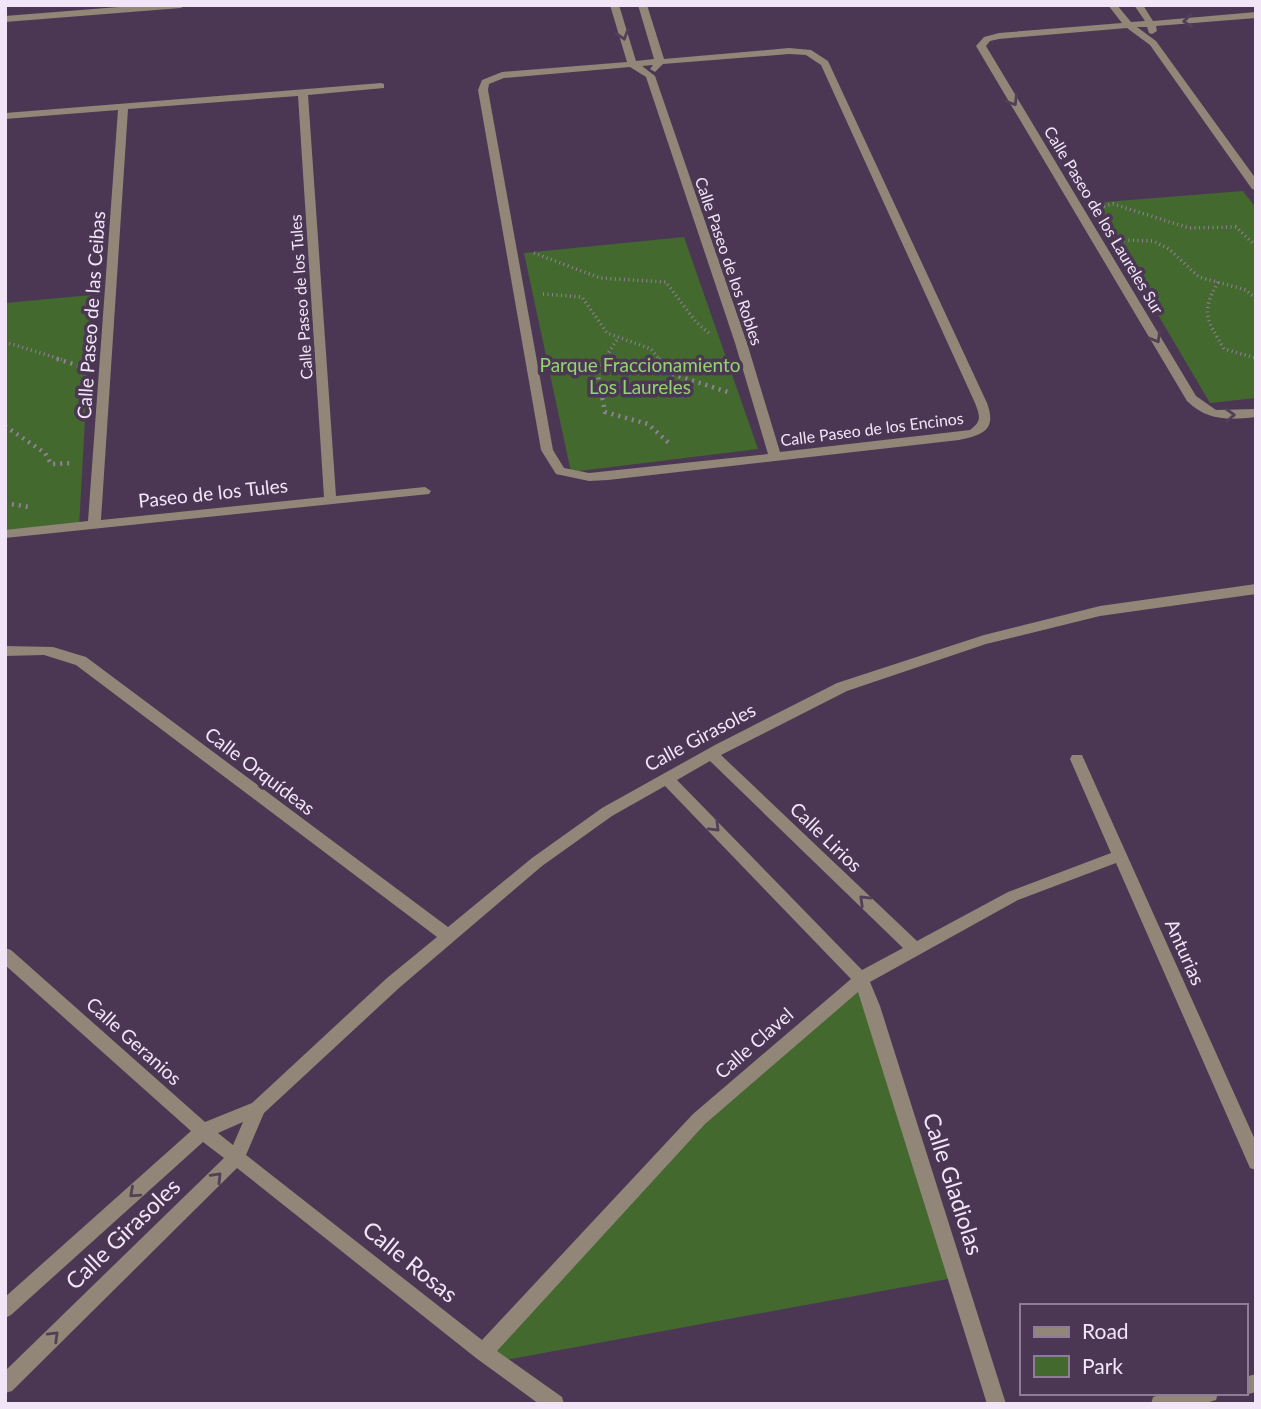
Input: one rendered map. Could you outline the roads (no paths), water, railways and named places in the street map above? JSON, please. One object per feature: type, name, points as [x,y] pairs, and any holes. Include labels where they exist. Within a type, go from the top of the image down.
[{"type":"street","points":[[5,19],[127,7],[181,5]]},
{"type":"street","points":[[614,5],[632,64],[650,76],[660,62],[642,5]]},
{"type":"street","points":[[1112,5],[1128,25],[1153,43],[1256,187]]},
{"type":"street","points":[[1138,5],[1151,23],[1153,43]]},
{"type":"street","points":[[1128,25],[1256,15]]},
{"type":"street","name":"Calle Paseo de los Laureles Sur","points":[[1128,25],[999,36],[982,42],[984,52],[1098,238],[1191,398],[1204,412],[1225,417],[1256,413]]},
{"type":"street","name":"Calle Paseo de los Encinos","points":[[789,51],[808,52],[825,63],[986,416],[984,425],[974,433],[959,436],[688,468],[589,477],[560,471],[547,450],[483,90],[485,82],[502,75],[660,62],[789,51]]},
{"type":"street","name":"Calle Paseo de los Robles","points":[[650,76],[741,343],[775,456]]},
{"type":"street","points":[[5,116],[381,86]]},
{"type":"street","name":"Calle Paseo de los Tules","points":[[303,93],[330,499]]},
{"type":"street","name":"Calle Paseo de las Ceibas","points":[[94,526],[123,107]]},
{"type":"street","name":"Paseo de los Tules","points":[[5,534],[425,491]]},
{"type":"street","name":"Calle Girasoles","points":[[5,1308],[203,1131],[258,1108],[448,936],[547,855],[607,812],[711,754],[842,687],[984,640],[1100,611],[1256,590]]},
{"type":"street","name":"Calle Orquídeas","points":[[5,651],[43,648],[81,661],[448,936]]},
{"type":"street","name":"Calle Lirios","points":[[711,754],[914,948]]},
{"type":"street","name":"Anturias","points":[[1077,759],[1256,1161]]},
{"type":"street","points":[[667,779],[771,883],[861,980]]},
{"type":"street","name":"Calle Clavel","points":[[483,1352],[699,1119],[861,980],[914,948],[1013,896],[1119,856]]},
{"type":"street","name":"Calle Geranios","points":[[5,955],[203,1131],[237,1156]]},
{"type":"street","name":"Calle Gladiolas","points":[[861,980],[872,1006],[997,1404]]},
{"type":"street","name":"Calle Girasoles","points":[[5,1384],[237,1156],[258,1108]]},
{"type":"street","name":"Calle Rosas","points":[[237,1156],[483,1352],[555,1404]]},
{"type":"street","points":[[1160,1404],[1200,1395]]},
{"type":"park label","name":"Parque Fraccionamiento Los Laureles","points":[[640,376]]}]
